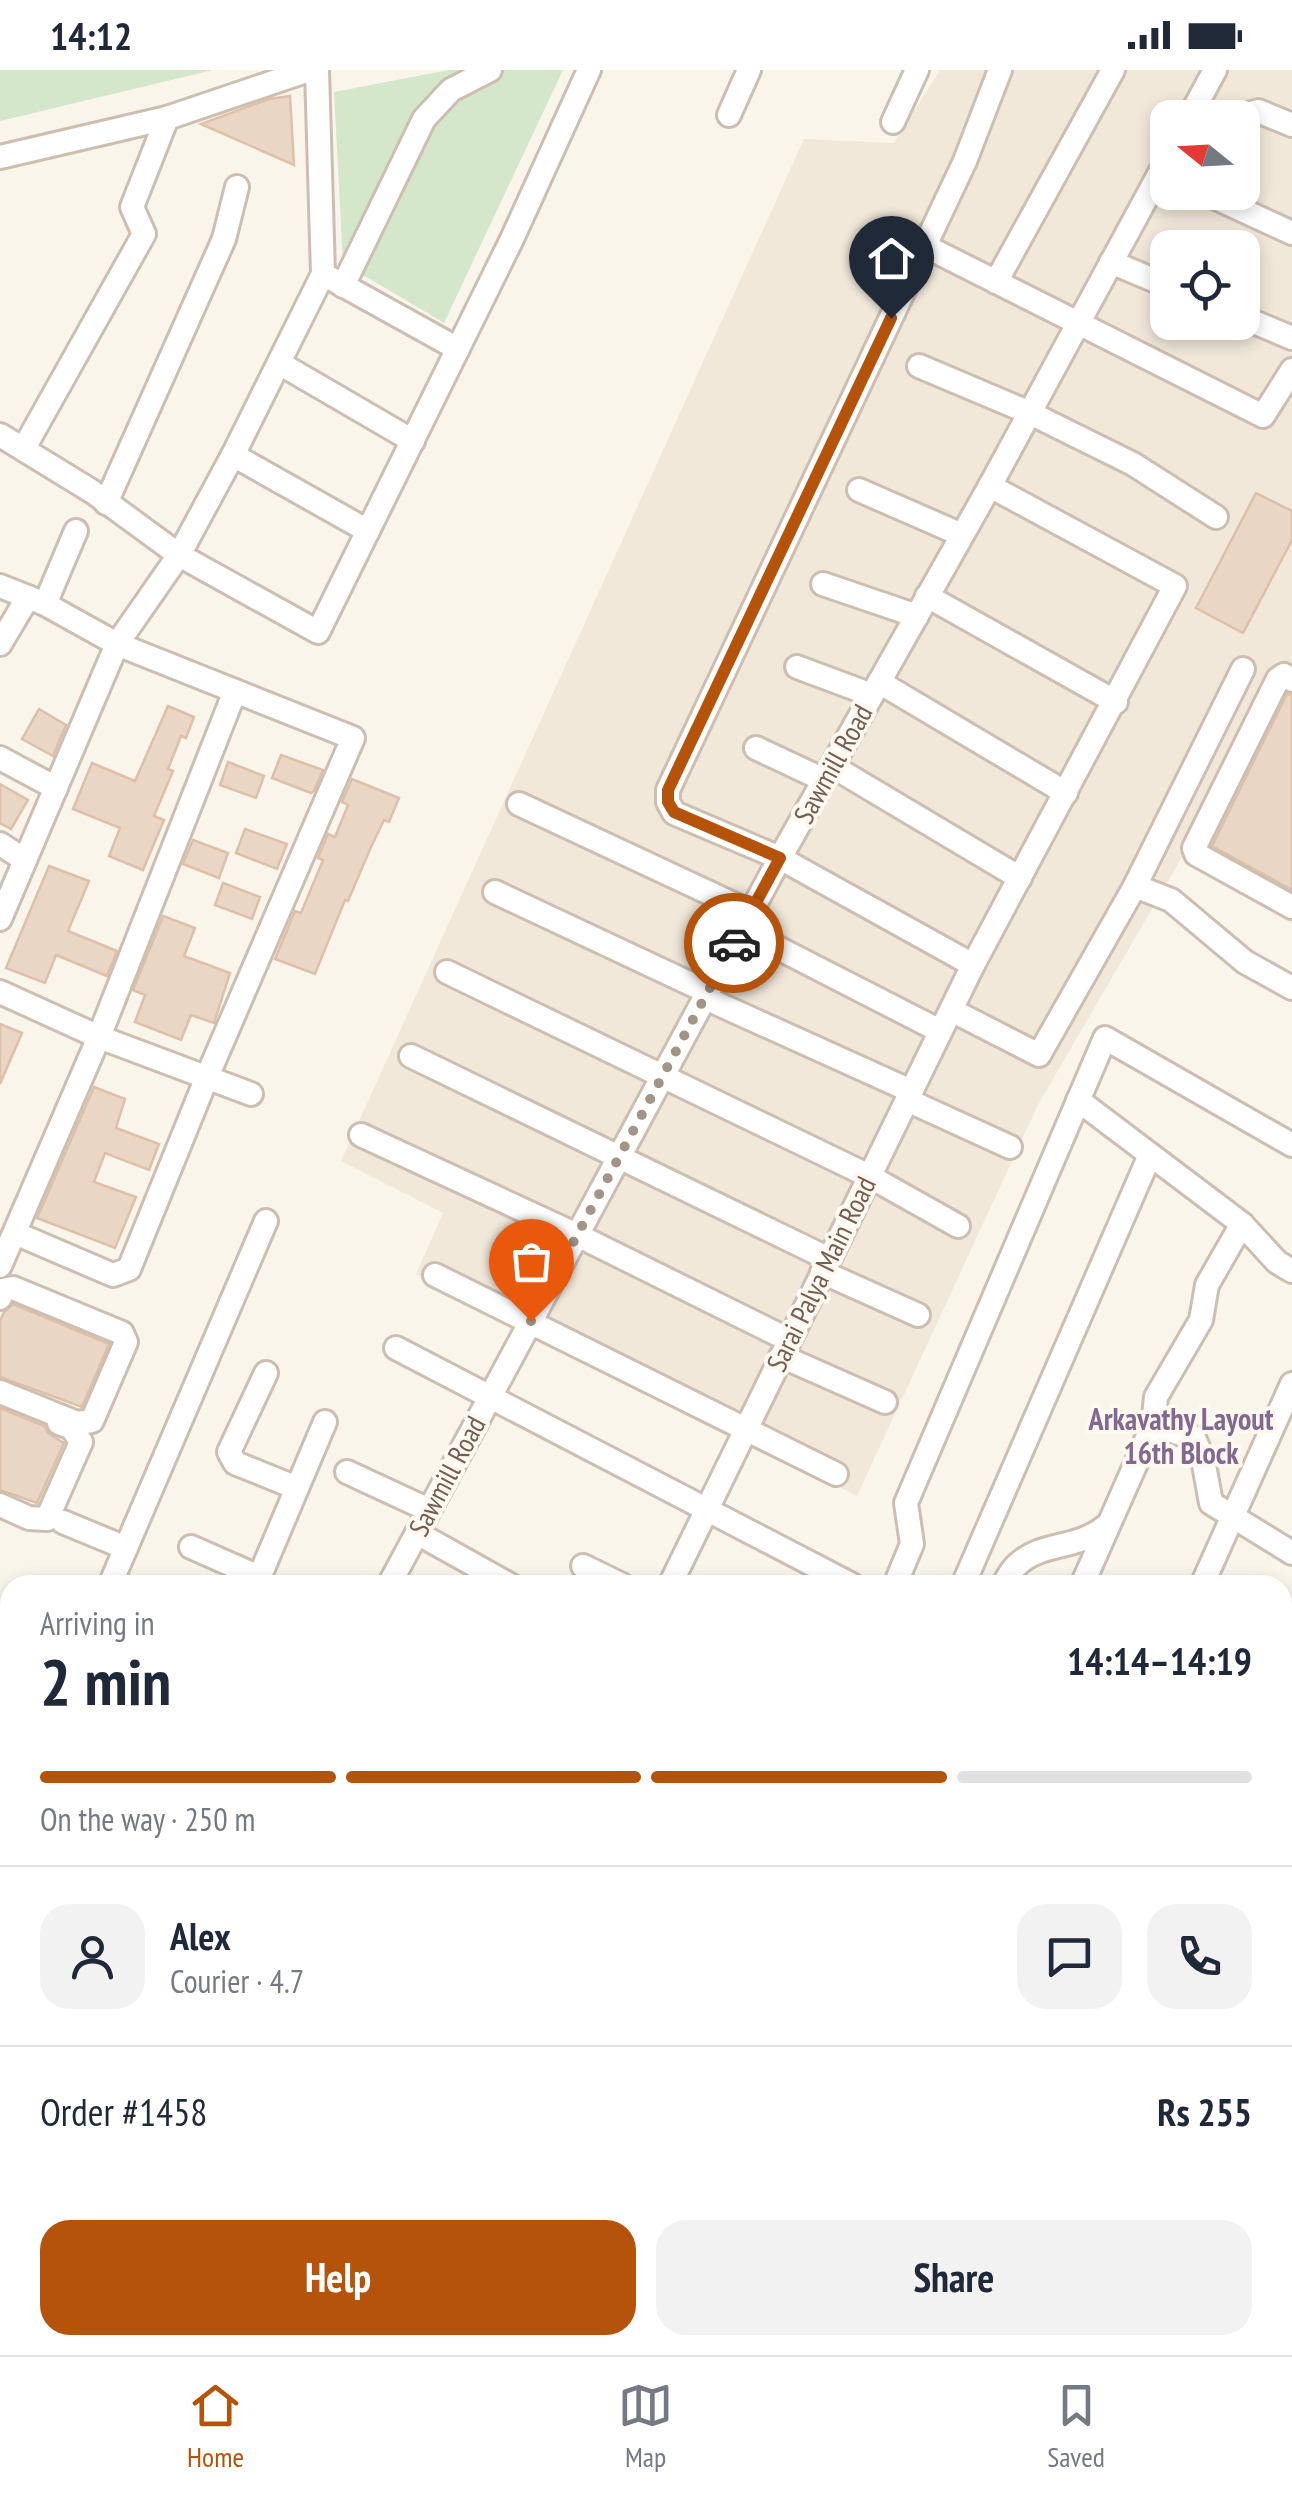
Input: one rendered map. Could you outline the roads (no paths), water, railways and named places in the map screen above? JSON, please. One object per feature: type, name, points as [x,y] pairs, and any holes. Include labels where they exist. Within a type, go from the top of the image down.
[{"type":"street","points":[[0,157],[167,118],[309,70]]},
{"type":"street","points":[[317,70],[333,280]]},
{"type":"street","points":[[0,919],[116,644],[179,555],[279,363],[333,280],[424,120],[451,90],[490,70]]},
{"type":"street","points":[[0,435],[179,555],[318,632],[512,239],[589,70]]},
{"type":"street","points":[[729,116],[748,70]]},
{"type":"street","points":[[893,122],[917,70]]},
{"type":"street","points":[[973,964],[780,858],[674,812],[668,802],[668,790],[965,161],[1000,70]]},
{"type":"street","points":[[996,282],[1113,70]]},
{"type":"street","points":[[1199,100],[1215,70]]},
{"type":"street","points":[[1260,112],[1292,125]]},
{"type":"street","points":[[24,448],[144,234],[132,207],[167,118]]},
{"type":"street","points":[[106,503],[224,239],[238,187]]},
{"type":"street","name":"Sawmill Road","points":[[394,1575],[780,858],[1150,195]]},
{"type":"street","points":[[1242,210],[1292,233]]},
{"type":"street","points":[[925,246],[1263,416],[1292,370]]},
{"type":"street","points":[[1111,262],[1150,278]]},
{"type":"street","points":[[333,280],[458,350]]},
{"type":"street","points":[[1260,325],[1292,338]]},
{"type":"street","points":[[279,363],[412,441]]},
{"type":"street","points":[[919,366],[1030,413],[1133,464],[1216,517]]},
{"type":"street","points":[[233,455],[368,531]]},
{"type":"street","name":"Sarai Palya Main Road","points":[[675,1575],[973,964],[1175,586],[990,486]]},
{"type":"street","points":[[859,490],[962,535]]},
{"type":"street","points":[[0,644],[36,601],[76,531]]},
{"type":"street","points":[[824,584],[922,606],[1116,702]]},
{"type":"street","points":[[0,586],[116,644],[354,738],[128,1269],[113,1275],[14,1233]]},
{"type":"street","points":[[797,667],[875,688],[1066,793]]},
{"type":"street","points":[[519,804],[946,1020],[1039,1055],[1135,886],[1243,669]]},
{"type":"street","points":[[1292,680],[1278,678],[1194,848],[1196,854],[1292,907]]},
{"type":"street","points":[[0,1266],[99,1036],[235,691]]},
{"type":"street","points":[[756,748],[828,773],[1020,878]]},
{"type":"street","points":[[0,758],[56,788]]},
{"type":"street","points":[[0,844],[25,860]]},
{"type":"street","points":[[1135,886],[1171,900],[1245,962],[1292,988]]},
{"type":"street","points":[[495,892],[1010,1147]]},
{"type":"street","points":[[446,972],[664,1074],[869,1176],[958,1226]]},
{"type":"street","points":[[0,992],[99,1036],[252,1094]]},
{"type":"street","points":[[899,1575],[912,1544],[906,1503],[1105,1038],[1292,1145]]},
{"type":"street","points":[[411,1056],[620,1156],[918,1315]]},
{"type":"street","points":[[1078,1100],[1242,1224],[1277,1262],[1292,1271]]},
{"type":"street","points":[[361,1135],[577,1235],[885,1402]]},
{"type":"street","points":[[968,1575],[1150,1155]]},
{"type":"street","points":[[114,1575],[266,1221]]},
{"type":"street","points":[[1086,1575],[1153,1425],[1156,1398],[1201,1320],[1207,1285],[1242,1224]]},
{"type":"street","points":[[435,1275],[836,1474]]},
{"type":"street","points":[[0,1298],[4,1290],[14,1288],[122,1333],[126,1342],[92,1421],[77,1423],[0,1395]]},
{"type":"street","points":[[396,1348],[833,1575]]},
{"type":"street","points":[[266,1373],[229,1452],[235,1463],[297,1488]]},
{"type":"street","points":[[0,1395],[72,1428],[81,1442],[47,1519],[28,1518],[0,1506]]},
{"type":"street","points":[[1206,1575],[1289,1399]]},
{"type":"street","points":[[260,1575],[325,1422]]},
{"type":"street","points":[[1153,1425],[1194,1438],[1203,1459],[1210,1503],[1292,1552]]},
{"type":"street","points":[[347,1472],[429,1510]]},
{"type":"street","points":[[63,1522],[126,1548]]},
{"type":"street","points":[[1010,1575],[1017,1564],[1044,1549],[1090,1539],[1108,1524]]},
{"type":"street","points":[[417,1534],[492,1575]]},
{"type":"street","points":[[191,1547],[245,1575]]},
{"type":"street","points":[[583,1566],[601,1575]]},
{"type":"district","name":"Arkavathy Layout 16th Block","points":[[1181,1437]]}]
